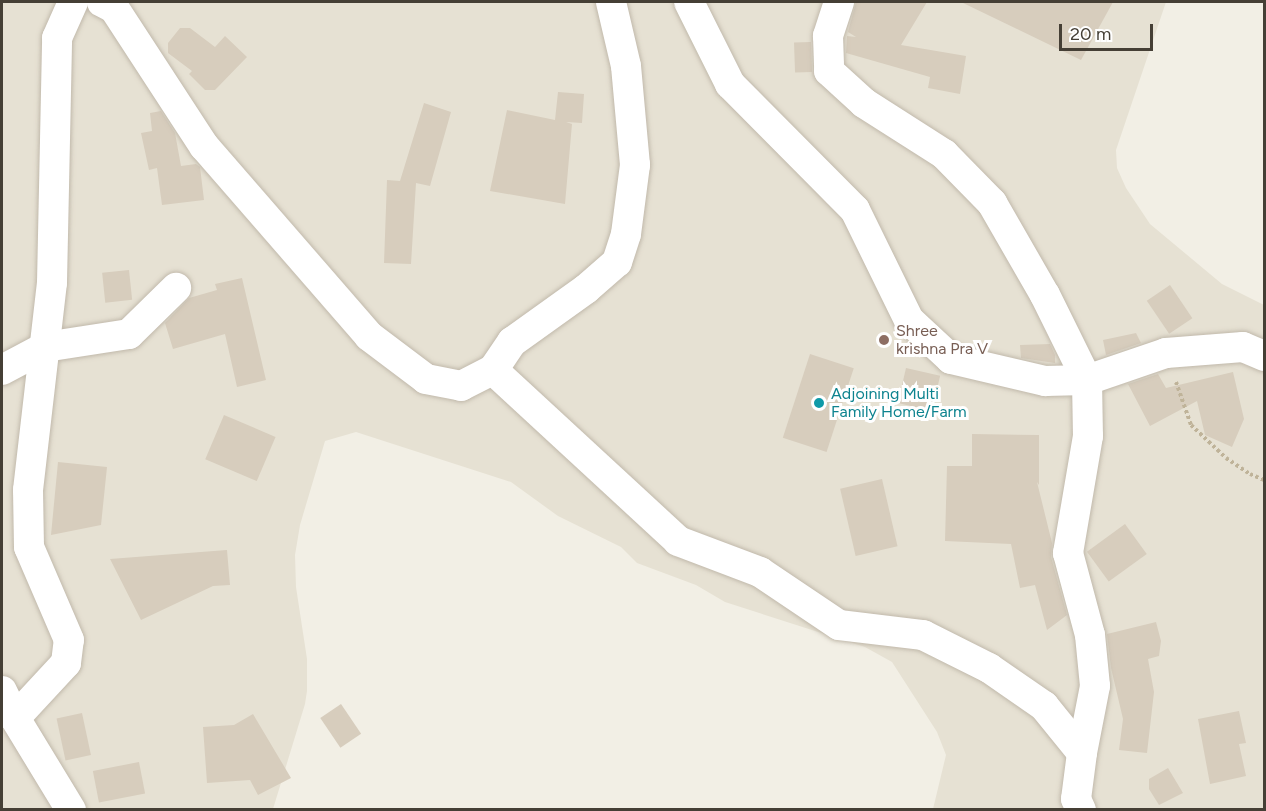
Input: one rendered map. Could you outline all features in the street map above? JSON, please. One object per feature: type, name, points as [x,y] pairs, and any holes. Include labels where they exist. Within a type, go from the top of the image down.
[{"type":"street","points":[[15,718],[66,663],[69,640],[29,547],[28,490],[52,282],[57,38],[73,2]]},
{"type":"street","points":[[102,2],[114,8],[204,146],[369,336],[426,379],[461,386],[493,370],[512,342],[586,289],[617,262],[626,234],[635,165],[626,66],[611,2]]},
{"type":"street","points":[[689,2],[730,84],[855,210],[909,320],[951,359],[1045,381],[1087,380],[1166,353],[1243,347],[1264,356]]},
{"type":"street","points":[[839,2],[828,36],[829,71],[864,104],[944,154],[992,202],[1045,295],[1087,380],[1088,436],[1068,553],[1090,635],[1095,686],[1076,799],[1081,810]]},
{"type":"street","points":[[2,370],[45,347],[129,334],[176,288]]},
{"type":"street","points":[[493,370],[678,541],[760,572],[839,625],[923,635],[989,668],[1044,706],[1082,753]]},
{"type":"street","points":[[2,691],[15,718],[71,810]]},
{"type":"path","points":[[1166,353],[1191,426],[1226,458],[1250,474],[1264,480]]},
{"type":"shaded area","points":[[2,2],[1166,2],[1116,150],[1117,168],[1126,188],[1150,224],[1222,284],[1264,305],[1264,809],[933,809],[946,755],[937,732],[892,662],[865,647],[725,602],[696,585],[637,563],[621,547],[558,516],[511,482],[356,432],[325,441],[300,525],[295,555],[296,587],[307,659],[307,691],[273,809],[2,810]]},
{"type":"building","points":[[856,2],[927,2],[901,45],[966,56],[960,94],[928,88],[930,77],[846,53],[847,36],[856,37],[848,32]]},
{"type":"building","points":[[961,2],[1113,2],[1081,60]]},
{"type":"building","points":[[180,28],[190,28],[215,47],[225,36],[247,57],[215,90],[205,90],[189,74],[192,71],[168,53],[168,43]]},
{"type":"building","points":[[811,42],[812,72],[795,73],[794,43]]},
{"type":"building","points":[[558,92],[584,94],[582,123],[566,122],[572,124],[565,204],[490,191],[507,110],[555,120]]},
{"type":"building","points":[[424,103],[451,112],[430,186],[416,183],[411,264],[384,263],[387,180],[400,181]]},
{"type":"building","points":[[161,111],[175,133],[181,166],[196,164],[200,167],[204,200],[162,205],[157,168],[149,170],[141,133],[152,131],[150,113]]},
{"type":"building","points":[[129,270],[132,300],[105,303],[102,273]]},
{"type":"building","points":[[242,278],[266,380],[237,387],[225,334],[173,349],[165,323],[189,298],[217,290],[215,284]]},
{"type":"building","points":[[1170,285],[1192,318],[1169,334],[1147,301]]},
{"type":"building","points":[[1136,333],[1141,343],[1106,355],[1103,340]]},
{"type":"building","points":[[1050,344],[1055,355],[1055,363],[1021,358],[1020,345]]},
{"type":"building","name":"Adjoining Multi Family Home/Farm","points":[[810,354],[854,368],[827,452],[783,438]]},
{"type":"building","points":[[906,368],[940,376],[932,411],[898,403]]},
{"type":"building","points":[[1233,372],[1244,419],[1232,447],[1205,435],[1197,401],[1150,426],[1128,384],[1158,374],[1166,388]]},
{"type":"building","points":[[224,415],[276,437],[257,481],[205,459]]},
{"type":"building","points":[[972,434],[1039,435],[1039,485],[1037,482],[1052,543],[1051,557],[1067,615],[1047,630],[1035,585],[1020,588],[1011,544],[945,541],[947,466],[972,466]]},
{"type":"building","points":[[58,462],[107,467],[101,525],[51,535]]},
{"type":"building","points":[[882,479],[898,546],[856,556],[840,489]]},
{"type":"building","points":[[1125,524],[1147,554],[1109,582],[1087,552]]},
{"type":"building","points":[[227,550],[230,585],[213,586],[141,620],[110,559]]},
{"type":"building","points":[[1156,622],[1161,641],[1159,656],[1148,659],[1154,692],[1147,753],[1119,750],[1123,719],[1111,668],[1107,634]]},
{"type":"building","points":[[341,704],[361,734],[340,748],[320,718]]},
{"type":"building","points":[[1239,711],[1246,743],[1239,744],[1246,776],[1210,784],[1198,719]]},
{"type":"building","points":[[82,713],[91,755],[66,760],[57,718]]},
{"type":"building","points":[[253,714],[291,778],[258,795],[250,780],[207,783],[203,727],[234,725]]},
{"type":"building","points":[[139,762],[145,793],[99,802],[93,771]]},
{"type":"building","points":[[1168,768],[1183,793],[1159,805],[1149,789],[1149,779]]},
{"type":"place","name":"Shree krishna Pra V","points":[[884,340]]},
{"type":"place","name":"Adjoining Multi Family Home/Farm","points":[[819,403]]}]
